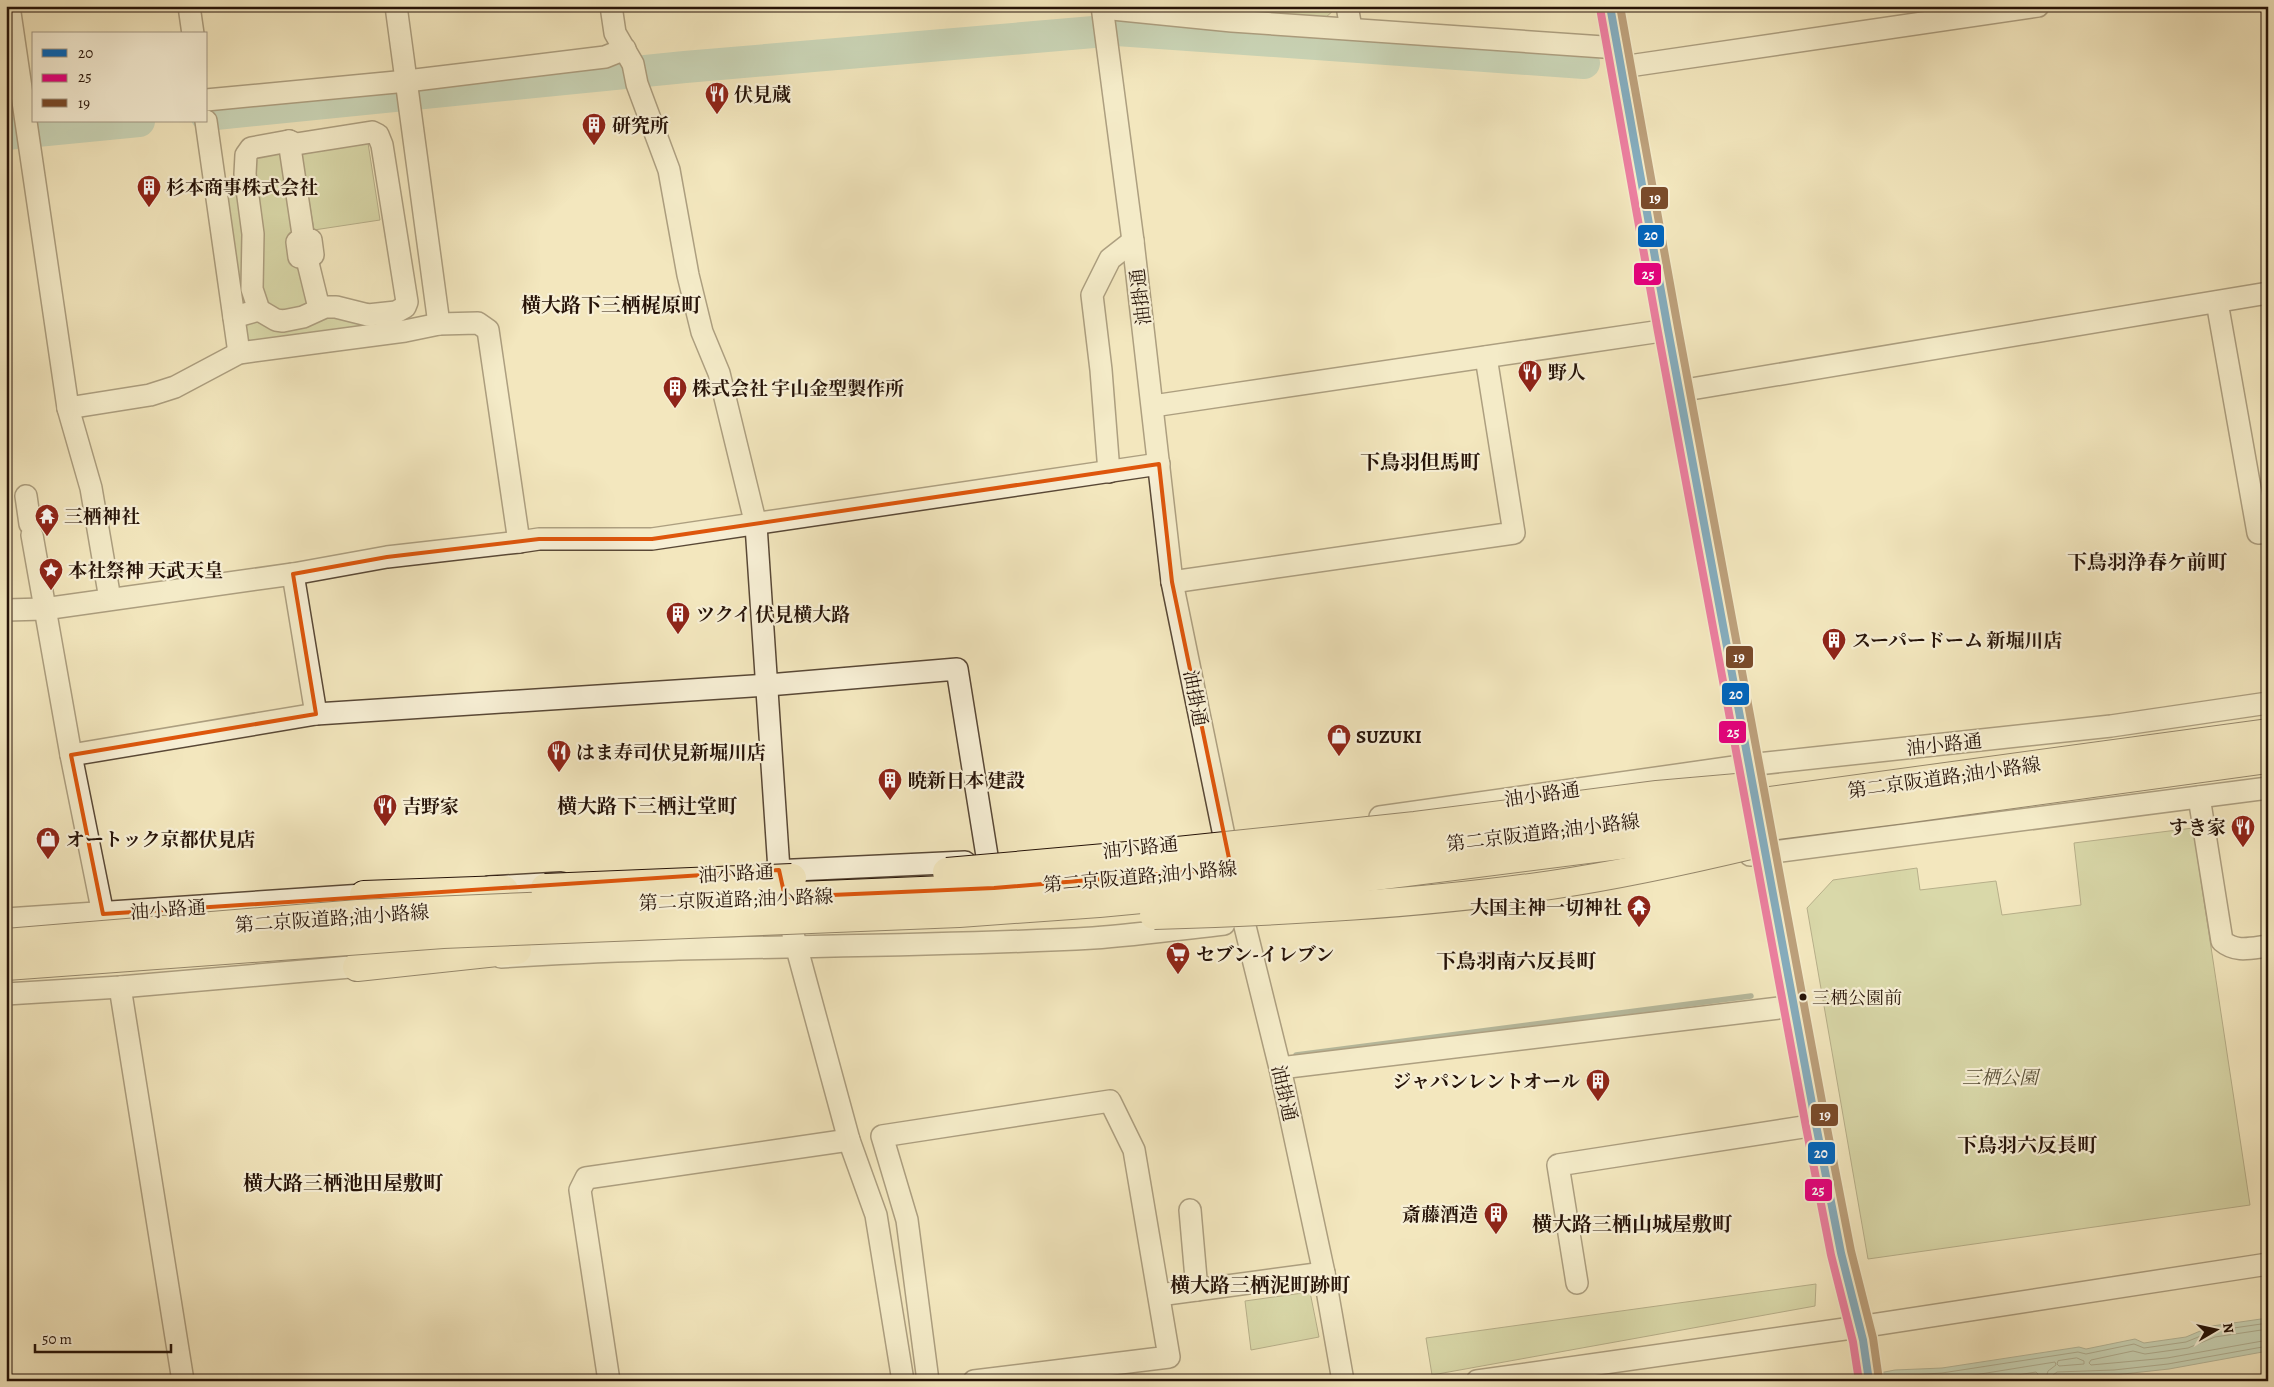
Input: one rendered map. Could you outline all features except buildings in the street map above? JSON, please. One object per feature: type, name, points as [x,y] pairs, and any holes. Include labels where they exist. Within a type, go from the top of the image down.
[{"type":"highway","name":"第二京阪道路;油小路線","points":[[6,944],[358,914],[994,888],[1176,874],[1497,838],[2268,733]]},
{"type":"highway","name":"第二京阪道路;油小路線","points":[[6,966],[444,934],[959,913],[1099,903],[1343,880],[1903,809],[2268,759]]},
{"type":"highway","points":[[364,894],[962,872],[1415,826],[1714,790],[1899,783]]},
{"type":"highway","points":[[357,966],[699,932],[1199,914],[1423,900],[1551,885],[1701,857],[1903,809]]},
{"type":"main road","points":[[1610,6],[1748,765],[1841,1253],[1861,1334],[1869,1381]]},
{"type":"street","points":[[10,6],[21,118],[68,408],[91,488],[110,599]]},
{"type":"street","points":[[189,6],[193,32]]},
{"type":"street","points":[[396,6],[439,324]]},
{"type":"street","points":[[611,6],[614,32],[632,66],[669,170],[688,275],[702,332],[719,373],[756,525],[779,870],[796,948],[849,1140],[876,1216],[903,1381]]},
{"type":"street","points":[[1347,6],[1351,28]]},
{"type":"street","points":[[1102,11],[1231,13],[1620,58],[2038,6]]},
{"type":"street","name":"油掛通","points":[[1102,11],[1134,241],[1172,582],[1224,839],[1280,1068],[1324,1273],[1343,1381]]},
{"type":"street","points":[[208,100],[407,80],[605,57],[632,66]]},
{"type":"street","points":[[206,122],[239,353]]},
{"type":"street","points":[[413,131],[379,137],[372,132],[296,144],[289,141],[251,148],[246,155],[245,174],[253,234],[252,289],[259,310],[276,320],[284,321],[303,317],[319,308],[336,307],[368,315],[404,314],[439,324],[478,323],[488,330],[519,542]]},
{"type":"street","points":[[379,137],[404,314]]},
{"type":"street","points":[[289,141],[305,248],[319,308]]},
{"type":"street","points":[[214,179],[245,174]]},
{"type":"street","points":[[1109,472],[1101,370],[1092,295],[1110,258],[1134,241]]},
{"type":"street","points":[[1679,391],[2268,294]]},
{"type":"street","points":[[68,408],[150,396],[175,387],[239,353],[404,314],[436,299]]},
{"type":"street","points":[[2217,302],[2258,533],[2268,532]]},
{"type":"street","points":[[234,317],[259,310]]},
{"type":"street","points":[[1153,406],[1668,330]]},
{"type":"street","points":[[1172,582],[1514,533],[1486,357]]},
{"type":"street","points":[[6,610],[44,609],[294,574],[387,557],[519,542],[539,540],[652,540],[1159,464]]},
{"type":"street","points":[[26,496],[70,756],[103,914]]},
{"type":"street","points":[[294,574],[316,714]]},
{"type":"street","points":[[6,623],[17,622],[44,609]]},
{"type":"street","points":[[70,756],[316,714],[768,685],[957,669],[988,862]]},
{"type":"street","name":"油小路通","points":[[6,919],[103,914],[364,894],[779,870],[988,862],[1224,839],[1748,765],[2111,726],[2268,703]]},
{"type":"street","points":[[6,994],[120,987],[357,966],[608,950],[796,948],[1094,938],[1244,922],[1461,890],[1766,854],[2268,788]]},
{"type":"street","points":[[2198,798],[2222,941],[2230,948],[2242,949],[2268,946]]},
{"type":"street","points":[[120,987],[183,1381]]},
{"type":"street","points":[[1280,1068],[1794,1006]]},
{"type":"street","points":[[928,1381],[907,1220],[882,1136],[1110,1101],[1134,1150],[1169,1357],[974,1381]]},
{"type":"street","points":[[1577,1283],[1558,1165],[1816,1125]]},
{"type":"street","points":[[609,1381],[580,1190],[586,1178],[849,1140]]},
{"type":"street","points":[[1190,1210],[1197,1290]]},
{"type":"street","points":[[1477,1381],[1861,1334],[2268,1264]]},
{"type":"street","points":[[1159,1295],[1324,1273]]},
{"type":"highlighted area","points":[[1159,464],[1172,582],[1231,868],[994,888],[785,897],[779,870],[103,914],[71,755],[316,714],[293,574],[387,557],[539,539],[652,539]]},
{"type":"green space","points":[[1244,6],[1335,6],[1335,9],[1324,19],[1249,12]]},
{"type":"green space","points":[[368,143],[380,220],[314,230],[301,153]]},
{"type":"green space","points":[[286,152],[297,269],[306,268],[312,298],[299,315],[264,308],[250,154]]},
{"type":"green space","points":[[235,180],[239,182],[250,304],[241,308],[225,182]]},
{"type":"green space","points":[[334,311],[370,326],[253,342],[245,338],[242,320]]},
{"type":"green space","name":"三栖公園","points":[[2193,828],[2250,1205],[1868,1259],[1807,908],[1833,880],[1917,868],[1920,890],[1996,881],[2002,915],[2081,905],[2074,843]]},
{"type":"green space","points":[[1816,1284],[1815,1306],[1432,1375],[1426,1338]]},
{"type":"green space","points":[[1310,1292],[1319,1337],[1251,1350],[1245,1301]]},
{"type":"water","points":[[2268,1318],[2268,1351],[2169,1369],[2114,1375],[2057,1377],[2055,1381],[1837,1381],[1895,1370],[1942,1368],[2079,1347],[2086,1349],[2135,1339],[2144,1343],[2186,1337],[2212,1326]]},
{"type":"waterway","points":[[208,115],[685,67],[1117,30],[1584,63]]},
{"type":"waterway","points":[[6,134],[129,122]]},
{"type":"waterway","points":[[1296,1055],[1751,996]]},
{"type":"transit line","name":"20","points":[[1610,6],[1668,330],[1816,1125],[1841,1253],[1863,1340],[1869,1381]]},
{"type":"transit line","name":"19","points":[[1620,6],[1826,1123],[1851,1251],[1873,1338],[1879,1380]]},
{"type":"transit line","name":"25","points":[[1600,8],[1658,332],[1806,1127],[1831,1255],[1853,1342],[1859,1381]]},
{"type":"place","name":"伏見蔵","points":[[717,115]]},
{"type":"place","name":"研究所","points":[[594,146]]},
{"type":"place","name":"杉本商事株式会社","points":[[149,208]]},
{"type":"place","name":"野人","points":[[1530,393]]},
{"type":"place","name":"株式会社 宇山金型製作所","points":[[675,409]]},
{"type":"place","name":"三栖神社","points":[[47,537]]},
{"type":"place","name":"本社祭神 天武天皇","points":[[51,591]]},
{"type":"place","name":"ツクイ 伏見横大路","points":[[678,635]]},
{"type":"place","name":"スーパードーム 新堀川店","points":[[1834,661]]},
{"type":"place","name":"SUZUKI","points":[[1339,757]]},
{"type":"place","name":"はま寿司伏見新堀川店","points":[[559,773]]},
{"type":"place","name":"暁新日本 建設","points":[[890,801]]},
{"type":"place","name":"吉野家","points":[[385,827]]},
{"type":"place","name":"すき家","points":[[2243,848]]},
{"type":"place","name":"オートック京都伏見店","points":[[48,860]]},
{"type":"place","name":"大国主神一切神社","points":[[1639,928]]},
{"type":"place","name":"セブン-イレブン","points":[[1178,975]]},
{"type":"place","name":"三栖公園前","points":[[1803,997]]},
{"type":"place","name":"ジャパンレントオール","points":[[1598,1102]]},
{"type":"place","name":"斎藤酒造","points":[[1496,1235]]},
{"type":"district","name":"横大路下三栖梶原町","points":[[611,305]]},
{"type":"district","name":"下鳥羽但馬町","points":[[1420,462]]},
{"type":"district","name":"下鳥羽浄春ケ前町","points":[[2147,562]]},
{"type":"district","name":"横大路下三栖辻堂町","points":[[647,806]]},
{"type":"district","name":"下鳥羽南六反長町","points":[[1516,961]]},
{"type":"district","name":"下鳥羽六反長町","points":[[2027,1145]]},
{"type":"district","name":"横大路三栖池田屋敷町","points":[[343,1183]]},
{"type":"district","name":"横大路三栖山城屋敷町","points":[[1632,1224]]},
{"type":"district","name":"横大路三栖泥町跡町","points":[[1260,1285]]}]
